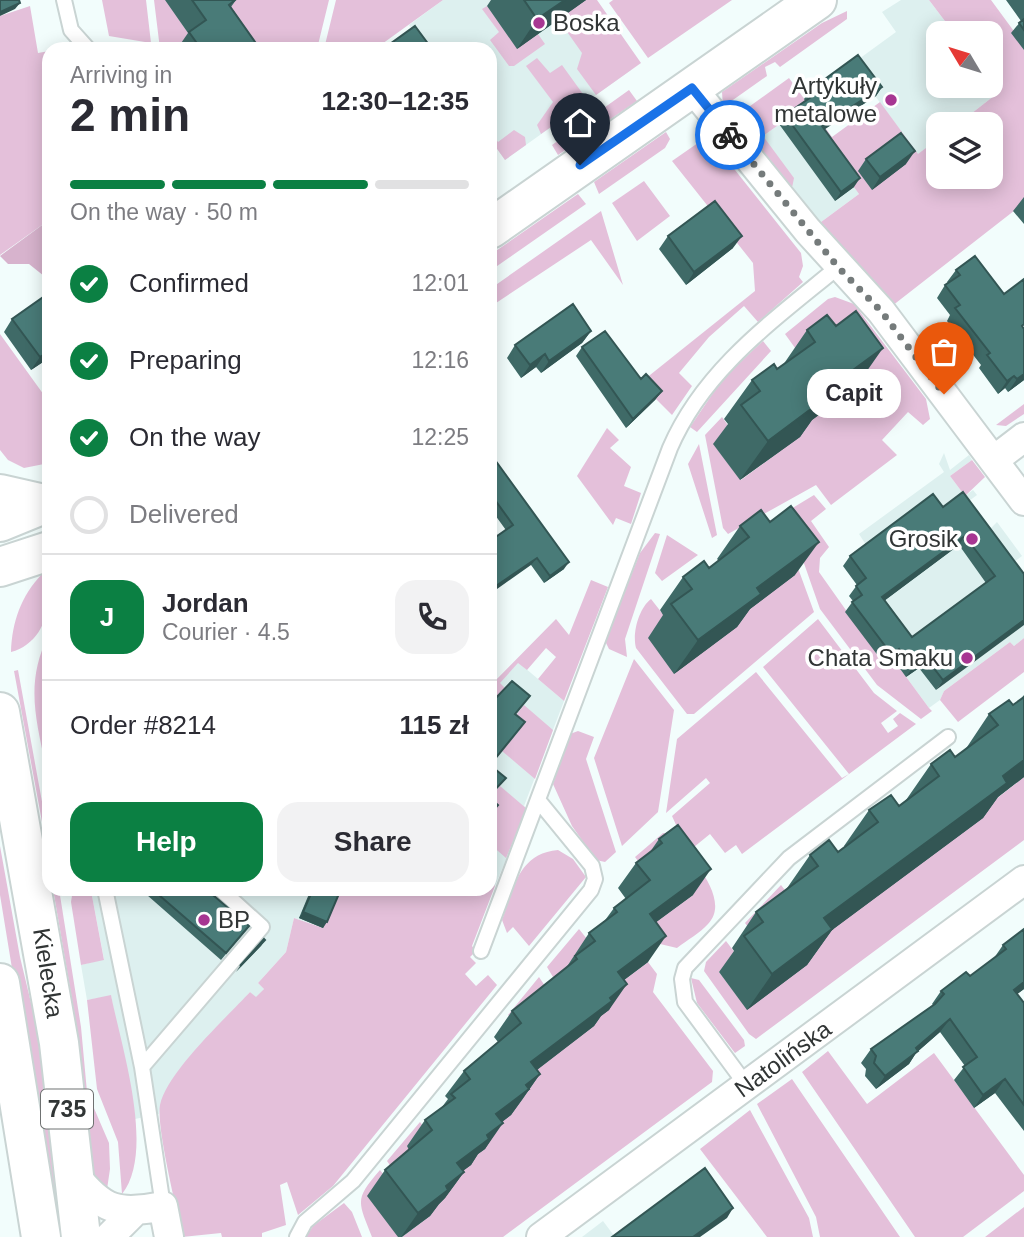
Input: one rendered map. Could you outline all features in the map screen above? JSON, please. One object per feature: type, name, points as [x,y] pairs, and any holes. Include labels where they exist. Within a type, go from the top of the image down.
[{"type":"main road","points":[[497,224],[817,0]]},
{"type":"main road","points":[[0,494],[42,502]]},
{"type":"main road","points":[[0,522],[42,505]]},
{"type":"main road","points":[[0,567],[42,553]]},
{"type":"main road","name":"Kielecka","points":[[0,712],[30,838],[81,1237]]},
{"type":"main road","name":"Kielecka","points":[[0,983],[41,1237]]},
{"type":"street","points":[[692,88],[838,267],[881,311],[1024,502]]},
{"type":"street","points":[[994,460],[1024,437]]},
{"type":"street","name":"Natolińska","points":[[541,1237],[1024,880]]},
{"type":"street","points":[[75,1175],[101,1202],[111,1208],[135,1212],[163,1206],[169,1237]]},
{"type":"street","points":[[109,1237],[135,1212]]},
{"type":"lane","points":[[64,0],[71,30],[82,42]]},
{"type":"lane","points":[[481,951],[670,448],[687,412],[722,366],[838,267]]},
{"type":"lane","points":[[747,1086],[685,1002],[681,979],[685,968],[789,858],[948,737]]},
{"type":"lane","points":[[297,1237],[305,1222],[353,1181],[591,890],[595,879],[592,866],[538,800]]},
{"type":"lane","points":[[106,896],[142,1067],[163,1206]]},
{"type":"lane","points":[[142,1067],[262,928],[228,896]]},
{"type":"shaded area","points":[[102,0],[146,0],[151,42],[109,36]]},
{"type":"shaded area","points":[[154,0],[166,0],[192,39],[188,42],[159,42]]},
{"type":"shaded area","points":[[213,0],[329,0],[319,42],[230,42]]},
{"type":"shaded area","points":[[336,0],[443,0],[385,42],[326,42]]},
{"type":"shaded area","points":[[443,0],[581,0],[631,70],[505,160],[497,149],[497,42],[421,42],[409,25]]},
{"type":"shaded area","points":[[567,0],[597,0],[641,63],[596,95],[577,69],[582,53],[558,19]]},
{"type":"shaded area","points":[[613,0],[732,0],[648,58],[609,3]]},
{"type":"shaded area","points":[[901,0],[929,0],[945,21],[926,21],[926,98],[991,98],[973,112],[926,112],[926,149],[918,155],[852,64],[896,32],[882,12]]},
{"type":"shaded area","points":[[929,0],[991,0],[1024,45],[1024,203],[892,306],[817,225],[859,194],[798,111],[763,136],[794,178],[791,193],[732,119],[789,78],[832,137],[880,102],[918,154],[926,148],[926,189],[1003,189],[1003,112],[973,112],[991,98],[1003,98],[1003,21],[945,21]]},
{"type":"shaded area","points":[[30,6],[38,53],[42,52],[42,225],[0,255],[0,16]]},
{"type":"shaded area","points":[[487,6],[517,48],[538,34],[545,44],[514,66],[509,66],[497,50],[497,42],[490,40],[499,32],[482,9]]},
{"type":"shaded area","points":[[847,11],[847,19],[780,67],[775,62],[765,67],[767,76],[723,107],[722,92],[822,23]]},
{"type":"shaded area","points":[[537,58],[550,73],[562,65],[588,101],[541,134],[537,125],[553,102],[526,66]]},
{"type":"shaded area","points":[[629,90],[637,101],[558,155],[552,145]]},
{"type":"shaded area","points":[[798,111],[859,194],[817,225],[791,193],[793,187],[763,136]]},
{"type":"shaded area","points":[[514,130],[525,137],[526,145],[505,160],[497,149],[498,142]]},
{"type":"shaded area","points":[[666,132],[670,139],[665,148],[599,194],[594,182]]},
{"type":"shaded area","points":[[708,136],[801,253],[803,266],[799,277],[803,282],[758,322],[744,306],[709,337],[679,373],[692,386],[672,415],[640,383],[755,291],[753,263],[672,161]]},
{"type":"shaded area","points":[[644,181],[670,216],[637,241],[612,203]]},
{"type":"shaded area","points":[[578,194],[586,204],[497,266],[497,250]]},
{"type":"shaded area","points":[[601,211],[623,285],[591,240],[497,302],[497,284]]},
{"type":"shaded area","points":[[42,225],[42,274],[29,264],[8,264],[0,256]]},
{"type":"shaded area","points":[[835,297],[854,304],[926,399],[930,419],[923,425],[908,412],[882,440],[897,455],[831,505],[816,485],[728,534],[723,528],[705,435],[722,417],[732,431],[714,445],[741,480],[799,437],[808,366],[785,334],[828,299]]},
{"type":"shaded area","points":[[0,334],[42,392],[42,464],[24,468],[8,460],[0,450]]},
{"type":"shaded area","points":[[763,341],[771,351],[697,432],[690,427],[724,377]]},
{"type":"shaded area","points":[[1024,404],[1024,414],[1006,426],[996,425]]},
{"type":"shaded area","points":[[607,428],[619,440],[610,448],[631,467],[624,486],[641,493],[631,524],[616,518],[613,525],[577,476]]},
{"type":"shaded area","points":[[699,444],[717,535],[712,538],[688,464]]},
{"type":"shaded area","points":[[944,453],[950,470],[969,455],[972,460],[950,476],[965,496],[973,490],[977,495],[969,501],[990,529],[997,522],[1022,556],[1014,562],[1024,576],[1024,638],[1014,646],[1010,642],[944,691],[940,700],[929,708],[893,659],[885,665],[845,612],[855,604],[849,596],[859,588],[843,566],[868,548],[859,534],[944,472],[939,464]]},
{"type":"shaded area","points":[[972,460],[985,477],[965,496],[950,476]]},
{"type":"shaded area","points":[[814,495],[826,509],[811,521],[829,547],[820,558],[819,572],[884,664],[893,659],[932,711],[921,719],[877,685],[820,609],[786,512]]},
{"type":"shaded area","points":[[779,516],[814,612],[694,714],[687,714],[636,648],[635,635],[640,615],[651,599],[669,622],[674,673],[734,539]]},
{"type":"shaded area","points":[[655,533],[660,534],[625,639],[627,657],[609,649],[605,641],[640,553]]},
{"type":"shaded area","points":[[667,535],[698,555],[662,581],[655,573]]},
{"type":"shaded area","points":[[42,574],[42,625],[32,640],[11,652],[13,630],[19,610]]},
{"type":"shaded area","points":[[591,580],[608,587],[564,701],[538,679],[556,657],[546,648],[527,670],[518,663],[500,683],[506,689],[497,700],[497,679],[556,619],[569,635]]},
{"type":"shaded area","points":[[818,619],[874,693],[897,711],[881,723],[888,733],[898,726],[893,719],[900,713],[916,724],[742,854],[736,845],[725,853],[710,834],[694,847],[677,827],[672,816],[710,783],[706,778],[666,813],[677,739],[756,672],[842,778],[849,774],[763,667]]},
{"type":"shaded area","points":[[1024,638],[1024,672],[958,722],[940,700],[944,691],[1010,642],[1014,646]]},
{"type":"shaded area","points":[[42,652],[42,749],[34,690]]},
{"type":"shaded area","points":[[634,659],[674,710],[658,812],[622,846],[594,758]]},
{"type":"shaded area","points":[[518,662],[564,701],[524,806],[527,809],[497,881],[497,684]]},
{"type":"shaded area","points":[[18,670],[42,802],[42,822],[14,671]]},
{"type":"shaded area","points":[[524,705],[553,730],[535,779],[502,751],[519,731],[510,723]]},
{"type":"shaded area","points":[[578,731],[594,737],[586,759],[616,852],[605,862],[596,860],[572,826],[553,784],[570,734]]},
{"type":"shaded area","points":[[1024,777],[1024,840],[756,1039],[749,1034],[704,971],[706,962],[726,941],[739,958],[719,972],[747,1009],[799,954]]},
{"type":"shaded area","points":[[500,786],[527,809],[506,858],[497,850],[497,789]]},
{"type":"shaded area","points":[[663,833],[671,833],[696,863],[715,901],[714,913],[708,924],[677,948],[660,944],[648,928],[693,895],[641,865],[635,857]]},
{"type":"shaded area","points":[[0,846],[20,957],[51,1086],[65,1237],[56,1237],[0,895]]},
{"type":"shaded area","points":[[558,850],[573,859],[586,877],[529,946],[513,927],[507,933],[502,920],[514,885],[526,865],[534,858]]},
{"type":"shaded area","points":[[781,885],[794,902],[752,932],[745,923]]},
{"type":"shaded area","points":[[54,896],[60,896],[81,1027],[87,1092],[109,1143],[110,1169],[106,1196],[98,1190],[89,1165],[75,1017]]},
{"type":"shaded area","points":[[72,896],[92,896],[104,960],[81,965]]},
{"type":"shaded area","points":[[92,896],[336,896],[323,928],[294,918],[286,952],[258,983],[264,989],[256,998],[250,992],[161,1104],[159,1114],[135,1119],[111,996],[87,1000],[81,965],[104,959]]},
{"type":"shaded area","points":[[336,896],[491,896],[472,946],[476,951],[470,957],[476,963],[465,974],[476,986],[488,975],[497,985],[333,1186],[298,1215],[287,1182],[280,1185],[286,1225],[262,1233],[262,1237],[222,1237],[221,1233],[182,1237],[160,1116],[160,1105],[165,1092],[185,1062],[250,992],[256,997],[264,989],[258,983],[286,952],[294,918],[323,928]]},
{"type":"shaded area","points":[[579,929],[591,944],[576,967],[556,982],[547,967]]},
{"type":"shaded area","points":[[648,962],[657,974],[653,992],[713,1071],[712,1082],[503,1237],[402,1237],[430,1216],[513,1088],[600,998]]},
{"type":"shaded area","points":[[539,977],[549,992],[512,1020],[508,1015]]},
{"type":"shaded area","points":[[691,978],[699,980],[744,1040],[745,1046],[735,1053],[697,1003]]},
{"type":"shaded area","points":[[111,995],[128,1069],[136,1126],[136,1152],[132,1175],[122,1194],[118,1142],[97,1089],[87,1000]]},
{"type":"shaded area","points":[[828,1051],[867,1104],[934,1053],[1024,1175],[1024,1191],[963,1237],[915,1237],[802,1072]]},
{"type":"shaded area","points":[[792,1079],[900,1237],[820,1237],[816,1217],[757,1104]]},
{"type":"shaded area","points":[[750,1110],[809,1218],[813,1237],[767,1237],[700,1149]]},
{"type":"shaded area","points":[[420,1122],[427,1131],[414,1156],[394,1171],[387,1161]]},
{"type":"shaded area","points":[[380,1170],[388,1180],[398,1237],[372,1237],[364,1216],[362,1195]]},
{"type":"shaded area","points":[[344,1203],[352,1212],[362,1237],[306,1237],[313,1226]]},
{"type":"shaded area","points":[[1024,1207],[1024,1237],[985,1237]]},
{"type":"shaded area","points":[[603,1221],[615,1237],[582,1237]]},
{"type":"building","points":[[0,0],[19,0],[20,3],[0,12]]},
{"type":"building","points":[[192,0],[235,0],[229,5],[255,42],[196,42],[189,32],[206,20]]},
{"type":"building","points":[[524,0],[565,0],[537,19]]},
{"type":"building","points":[[415,26],[427,42],[393,42]]},
{"type":"building","points":[[858,55],[882,87],[822,126],[860,178],[841,192],[785,115],[814,95],[810,90]]},
{"type":"building","points":[[901,133],[915,151],[880,177],[866,159]]},
{"type":"building","points":[[715,201],[742,236],[694,272],[668,236]]},
{"type":"building","points":[[975,256],[1004,294],[1024,279],[1024,374],[1017,379],[1014,376],[1007,381],[987,355],[990,353],[955,308],[960,305],[945,285],[960,275],[956,270]]},
{"type":"building","points":[[42,298],[42,356],[40,357],[12,319]]},
{"type":"building","points":[[573,304],[591,331],[549,361],[545,354],[530,365],[515,345]]},
{"type":"building","points":[[856,311],[883,348],[823,392],[827,397],[768,441],[741,405],[760,391],[752,380],[774,364],[777,369],[815,342],[807,330],[827,315],[836,326]]},
{"type":"building","points":[[605,331],[641,379],[646,374],[662,391],[633,419],[582,347]]},
{"type":"building","points":[[497,463],[569,562],[550,576],[537,558],[497,585],[497,536],[513,525],[497,503]]},
{"type":"building","points":[[963,492],[1024,574],[1024,620],[943,680],[926,658],[913,667],[899,649],[892,655],[852,602],[862,595],[856,586],[866,578],[850,556],[933,494],[943,507]],"holes":[[[965,536],[995,576],[912,637],[882,597]]]},
{"type":"building","points":[[791,506],[819,542],[757,588],[761,594],[698,640],[671,604],[692,589],[683,577],[704,561],[709,568],[749,537],[740,526],[761,510],[770,522]]},
{"type":"building","points":[[512,681],[530,696],[515,714],[525,722],[497,756],[497,697]]},
{"type":"building","points":[[1024,697],[1024,760],[1003,776],[1007,783],[824,918],[832,929],[772,974],[744,936],[763,922],[756,912],[818,866],[810,855],[829,840],[838,852],[878,822],[869,810],[891,795],[899,806],[939,776],[931,764],[950,750],[955,757],[998,725],[989,714],[1009,700],[1013,705]]},
{"type":"building","points":[[497,771],[506,778],[497,788]]},
{"type":"building","points":[[678,825],[711,869],[650,914],[666,936],[618,972],[627,984],[610,998],[612,1001],[531,1062],[540,1074],[526,1085],[529,1089],[496,1114],[503,1123],[487,1135],[489,1139],[457,1163],[464,1172],[446,1186],[448,1190],[418,1213],[385,1170],[432,1130],[425,1120],[455,1098],[451,1094],[470,1079],[464,1071],[521,1023],[512,1011],[577,959],[575,956],[595,941],[589,933],[617,912],[614,908],[650,880],[636,863],[662,843],[659,839]]},
{"type":"building","points":[[160,896],[214,896],[249,926],[226,953]]},
{"type":"building","points":[[310,896],[338,896],[327,922],[303,912]]},
{"type":"building","points":[[1024,929],[1024,982],[1014,990],[1024,1003],[1024,1105],[1005,1079],[983,1095],[963,1067],[977,1057],[950,1019],[916,1048],[918,1051],[885,1076],[874,1063],[876,1056],[871,1049],[935,1004],[944,994],[941,991],[966,972],[970,976],[1006,949],[1003,945]]},
{"type":"building","points":[[705,1168],[733,1208],[693,1237],[612,1237]]},
{"type":"way so far","points":[[730,135],[838,267],[881,311],[944,394]]},
{"type":"place","name":"Boska","points":[[539,23]]},
{"type":"place","name":"Artykuły metalowe","points":[[891,100]]},
{"type":"place","name":"Capit","points":[[944,394]]},
{"type":"place","name":"Grosik","points":[[972,539]]},
{"type":"place","name":"Chata Smaku","points":[[967,658]]},
{"type":"place","name":"BP","points":[[204,920]]},
{"type":"route","points":[[580,165],[692,88],[730,135]]}]
